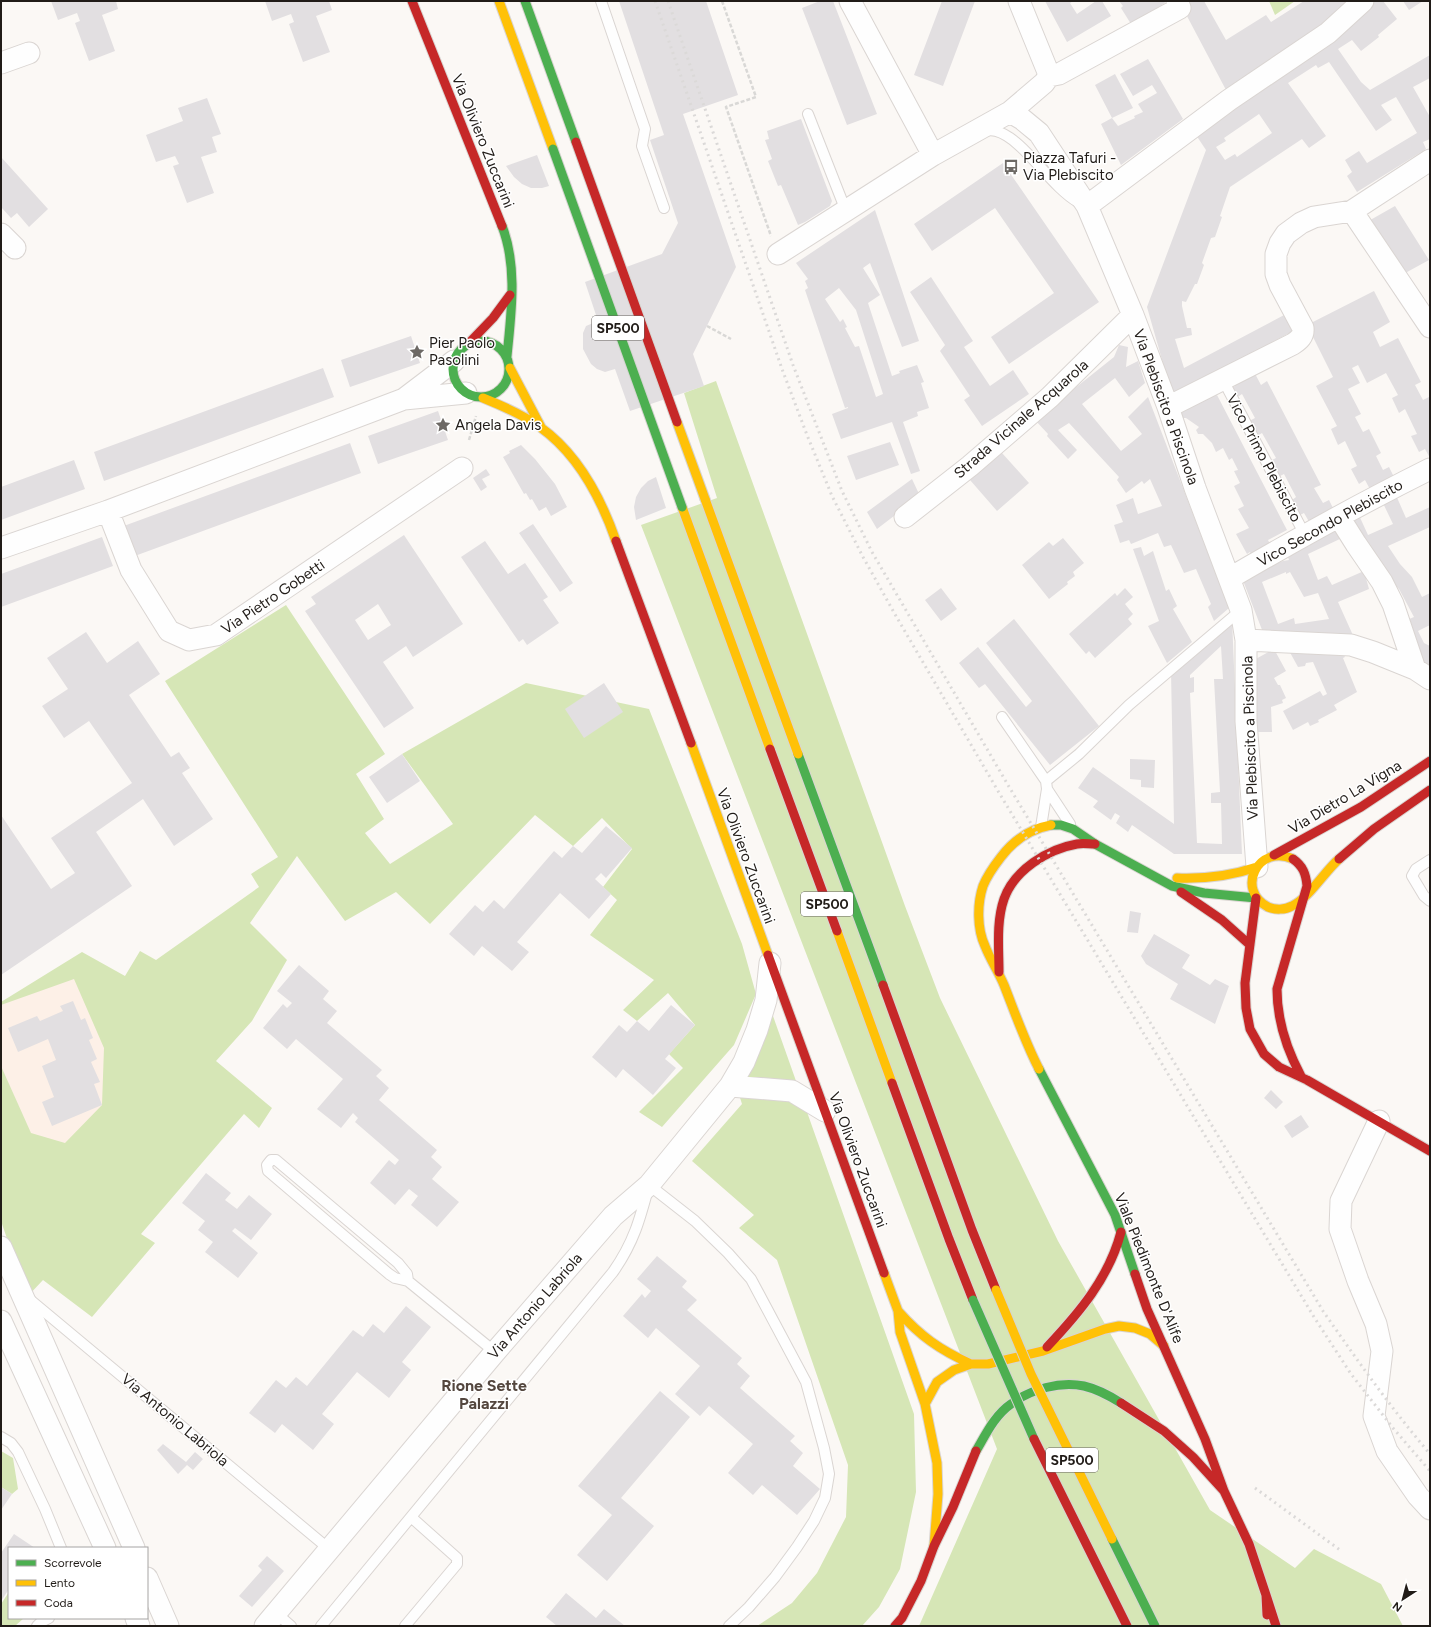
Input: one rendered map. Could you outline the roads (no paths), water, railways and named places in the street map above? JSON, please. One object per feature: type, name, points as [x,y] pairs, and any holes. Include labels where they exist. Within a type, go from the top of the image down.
[{"type":"main road","name":"Via Oliviero Zuccarini","points":[[412,1],[505,233],[512,262],[510,324],[507,356],[510,368],[541,427]]},
{"type":"main road","name":"SP500","points":[[499,1],[972,1300],[1047,1466],[1127,1626]]},
{"type":"main road","name":"SP500","points":[[525,1],[972,1230],[1034,1381],[1155,1626]]},
{"type":"main road","points":[[454,361],[457,354],[493,318],[510,295]]},
{"type":"main road","points":[[469,343],[486,341],[494,344],[507,356]]},
{"type":"main road","name":"Via Oliviero Zuccarini","points":[[454,361],[454,379],[459,388],[474,396],[503,407],[541,427],[568,454],[580,468],[602,505],[610,523],[898,1311],[900,1332],[925,1404],[937,1463],[938,1494],[934,1546]]},
{"type":"main road","points":[[474,396],[491,396],[502,389],[509,377],[510,368]]},
{"type":"main road","name":"Via Dietro La Vigna","points":[[1274,855],[1361,807],[1430,761]]},
{"type":"main road","points":[[1256,898],[1269,908],[1279,910],[1290,908],[1303,898],[1334,864],[1368,834],[1430,790]]},
{"type":"main road","name":"Viale Piedimonte D'Alife","points":[[1224,1491],[1205,1439],[1147,1309],[1115,1215],[1028,1049],[999,973],[984,945],[978,922],[979,905],[983,886],[994,866],[1008,848],[1027,833],[1041,828],[1061,825],[1073,829],[1095,844],[1172,886],[1204,893],[1256,898]]},
{"type":"main road","name":"Viale Piedimonte D'Alife","points":[[999,973],[1000,920],[1003,900],[1015,881],[1026,868],[1045,855],[1064,847],[1077,844],[1095,844]]},
{"type":"main road","points":[[1301,1076],[1293,1062],[1282,1034],[1277,1005],[1277,989],[1308,883],[1303,867],[1295,859],[1285,855],[1274,855],[1264,859],[1256,867],[1252,877],[1252,886],[1256,898],[1245,983],[1246,1008],[1250,1029],[1264,1054],[1279,1067],[1301,1076],[1430,1151]]},
{"type":"main road","name":"Viale Piedimonte D'Alife","points":[[1156,878],[1195,879],[1238,873],[1256,867]]},
{"type":"main road","points":[[1172,886],[1222,920],[1250,945]]},
{"type":"main road","points":[[1043,1351],[1068,1325],[1094,1292],[1114,1256],[1121,1232]]},
{"type":"main road","name":"Via Oliviero Zuccarini","points":[[898,1311],[915,1332],[932,1345],[971,1364]]},
{"type":"main road","points":[[925,1404],[937,1382],[942,1377],[954,1370],[971,1364],[988,1364],[1043,1351],[1088,1334],[1119,1326],[1135,1328],[1150,1334],[1164,1346]]},
{"type":"main road","points":[[895,1626],[902,1618],[921,1581],[934,1546],[953,1507],[974,1454],[992,1423],[1010,1404],[1028,1394],[1054,1385],[1084,1386],[1110,1396],[1142,1415],[1164,1431],[1193,1457],[1224,1491],[1250,1544],[1276,1626]]},
{"type":"main road","points":[[1266,1595],[1268,1626]]},
{"type":"street","points":[[850,1],[934,155]]},
{"type":"street","points":[[1019,1],[1049,76]]},
{"type":"street","points":[[1087,206],[1229,100],[1328,34],[1363,1]]},
{"type":"street","points":[[778,254],[934,155],[1010,112],[1044,83],[1049,76],[1059,74],[1124,39],[1178,5]]},
{"type":"street","points":[[1,63],[29,53]]},
{"type":"street","name":"Via Plebiscito a Piscinola","points":[[1010,112],[1039,132],[1087,206],[1133,315],[1168,407],[1195,488],[1242,610],[1246,640],[1246,721],[1256,867]]},
{"type":"street","points":[[1430,160],[1352,212],[1430,327]]},
{"type":"street","name":"Vico Primo Plebiscito","points":[[1168,407],[1300,340],[1303,331],[1276,274],[1276,254],[1280,243],[1286,234],[1301,223],[1314,217],[1352,212]]},
{"type":"street","name":"Strada Vicinale Acquarola","points":[[904,517],[970,466],[1050,397],[1133,315]]},
{"type":"street","points":[[404,400],[454,361]]},
{"type":"street","points":[[1,548],[108,511],[404,400],[474,396]]},
{"type":"street","name":"Via Pietro Gobetti","points":[[108,511],[131,570],[169,631],[189,640],[216,635],[462,468]]},
{"type":"street","name":"Vico Secondo Plebiscito","points":[[1230,578],[1305,535],[1430,469]]},
{"type":"street","points":[[1339,517],[1382,582],[1393,604],[1422,674]]},
{"type":"street","points":[[1246,640],[1351,645],[1373,652],[1422,674]]},
{"type":"street","name":"Via Antonio Labriola","points":[[277,1622],[329,1549],[495,1352],[613,1216],[649,1185],[730,1086],[744,1062],[757,1030],[766,1000],[770,963]]},
{"type":"street","points":[[730,1086],[792,1091],[825,1111]]},
{"type":"street","points":[[1380,1122],[1341,1201],[1340,1229],[1358,1281],[1376,1324],[1382,1351],[1374,1416],[1387,1451],[1418,1496],[1430,1509]]},
{"type":"street","name":"Via Antonio Labriola","points":[[1,1247],[134,1547]]},
{"type":"street","points":[[1,1321],[105,1547]]},
{"type":"street","points":[[148,1580],[168,1626]]},
{"type":"lane","points":[[601,1],[645,129],[642,146],[664,208]]},
{"type":"lane","points":[[808,114],[846,211]]},
{"type":"lane","points":[[978,130],[996,131],[1007,136],[1017,144],[1061,190],[1087,206]]},
{"type":"lane","name":"Vico Primo Plebiscito","points":[[1223,380],[1305,535]]},
{"type":"lane","points":[[1041,828],[1046,785],[1129,706],[1242,610]]},
{"type":"lane","points":[[1002,717],[1073,829]]},
{"type":"lane","points":[[1430,860],[1414,870],[1412,876],[1424,896],[1430,901]]},
{"type":"lane","points":[[408,1281],[404,1268],[276,1160],[269,1161],[267,1168],[268,1171],[389,1274],[395,1278],[408,1281],[495,1352]]},
{"type":"lane","points":[[321,1626],[613,1272],[633,1239],[639,1224],[649,1185],[695,1221],[728,1253],[751,1279],[806,1382],[828,1468],[829,1474],[825,1498],[814,1521],[775,1577],[749,1607],[729,1626]]},
{"type":"lane","name":"Via Antonio Labriola","points":[[21,1291],[329,1549]]},
{"type":"lane","points":[[1,1437],[11,1444],[18,1452],[45,1509],[61,1547]]},
{"type":"lane","points":[[405,1626],[458,1561],[457,1558],[411,1517]]},
{"type":"lane","points":[[37,1626],[47,1619]]},
{"type":"railway","points":[[655,1],[782,369],[832,496],[863,557],[998,791],[1314,1317],[1351,1374],[1393,1428],[1430,1471]]},
{"type":"railway","points":[[668,1],[793,365],[842,491],[872,552],[1008,785],[1323,1311],[1375,1384],[1430,1454]]},
{"type":"railway","points":[[1255,1488],[1340,1550]]},
{"type":"place","name":"Piazza Tafuri - Via Plebiscito","points":[[1011,167]]},
{"type":"place","name":"Pier Paolo Pasolini","points":[[417,352]]},
{"type":"place","name":"Angela Davis","points":[[443,425]]},
{"type":"district","name":"Rione Sette Palazzi","points":[[484,1394]]}]
